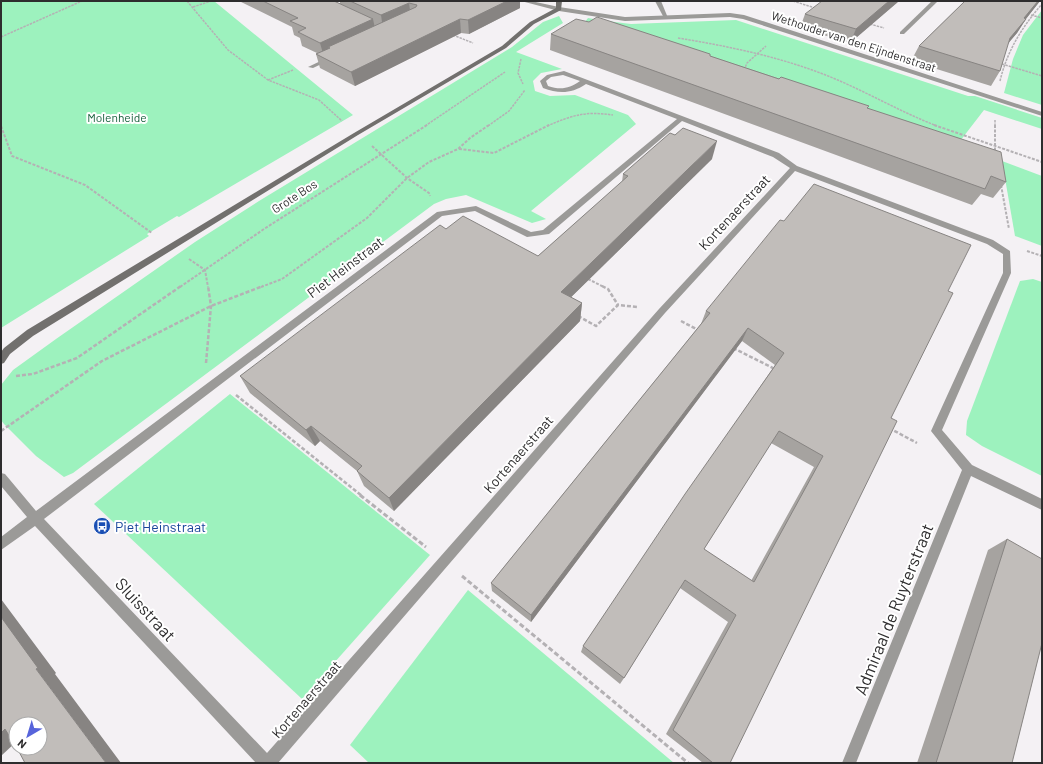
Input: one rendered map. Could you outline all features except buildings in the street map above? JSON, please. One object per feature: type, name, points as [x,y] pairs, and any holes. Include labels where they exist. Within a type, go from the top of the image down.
[{"type":"street","name":"Wethouder van den Eijndenstraat","points":[[524,1],[559,5],[625,19],[666,17],[744,17],[1042,114]]},
{"type":"street","points":[[658,1],[666,17]]},
{"type":"street","points":[[902,33],[934,1]]},
{"type":"street","name":"Grote Bos","points":[[1,360],[7,351],[30,333],[356,134],[504,47],[532,23],[559,5]]},
{"type":"street","points":[[311,67],[340,53]]},
{"type":"street","name":"Kortenaerstraat","points":[[585,82],[574,89],[555,91],[545,87],[543,81],[550,76],[564,73],[776,155],[794,168],[990,242],[1007,253],[1008,273],[936,431],[968,469]]},
{"type":"street","name":"Piet Heinstraat","points":[[1,544],[217,380],[440,214],[476,208],[530,235],[546,232],[682,118]]},
{"type":"street","name":"Kortenaerstraat","points":[[267,763],[662,311],[794,168]]},
{"type":"street","points":[[968,469],[1042,505]]},
{"type":"street","name":"Admiraal de Ruyterstraat","points":[[849,763],[968,469]]},
{"type":"street","name":"Sluisstraat","points":[[1,478],[35,518],[267,763]]},
{"type":"path","points":[[1,37],[82,1]]},
{"type":"path","points":[[187,1],[228,50],[268,80],[319,100],[356,134],[381,153],[407,178],[429,193],[440,214]]},
{"type":"path","points":[[193,7],[211,1]]},
{"type":"path","points":[[996,159],[994,146],[996,100],[1003,64],[1014,42],[1032,15],[1042,4]]},
{"type":"path","points":[[1025,13],[1042,18]]},
{"type":"path","points":[[742,77],[747,63],[786,30]]},
{"type":"path","points":[[451,34],[473,43]]},
{"type":"path","points":[[672,37],[757,53],[821,73],[862,90],[923,120],[1042,162]]},
{"type":"path","points":[[1,431],[102,361],[211,306],[282,279],[367,218],[407,178],[429,162],[458,149],[470,138],[509,110],[526,88],[518,73],[522,56]]},
{"type":"path","points":[[268,80],[290,71],[311,67]]},
{"type":"path","name":"Grote Bos","points":[[14,376],[33,374],[77,358],[264,229],[381,153],[404,140],[506,71]]},
{"type":"path","points":[[458,149],[494,153],[548,126],[578,114],[594,112],[618,116]]},
{"type":"path","points":[[1,126],[12,156],[85,185],[205,270],[211,306],[205,362],[217,380]]},
{"type":"path","points":[[1000,182],[1010,236]]},
{"type":"path","points":[[588,279],[608,289],[618,304],[662,311],[704,333]]},
{"type":"path","points":[[575,314],[596,326],[618,304]]},
{"type":"path","points":[[733,347],[775,370]]},
{"type":"path","points":[[882,425],[922,445]]},
{"type":"green space","name":"Molenheide","points":[[1,1],[214,1],[353,115],[179,217],[177,216],[147,234],[149,236],[1,328]]},
{"type":"green space","points":[[1042,10],[1042,105],[1004,93],[1013,59],[1023,35]]},
{"type":"green space","points":[[559,16],[563,23],[516,52],[562,69],[541,73],[533,81],[535,91],[550,96],[575,95],[628,115],[636,124],[531,211],[546,219],[532,223],[466,195],[446,199],[434,204],[73,473],[64,477],[36,456],[1,420],[1,385],[13,370],[195,242],[259,201],[512,47],[543,22]]},
{"type":"green space","points":[[588,18],[631,24],[736,20],[968,96],[975,96],[1042,118],[1042,129],[984,110],[957,145],[581,27]]},
{"type":"green space","points":[[1002,161],[1042,176],[1042,246],[1015,236]]},
{"type":"green space","points":[[1033,279],[1042,282],[1042,476],[982,446],[966,435],[967,421],[1020,281]]},
{"type":"green space","points":[[230,394],[430,555],[302,699],[94,504]]},
{"type":"green space","points":[[468,590],[674,763],[369,763],[350,745]]},
{"type":"place","name":"Piet Heinstraat","points":[[102,526]]}]
